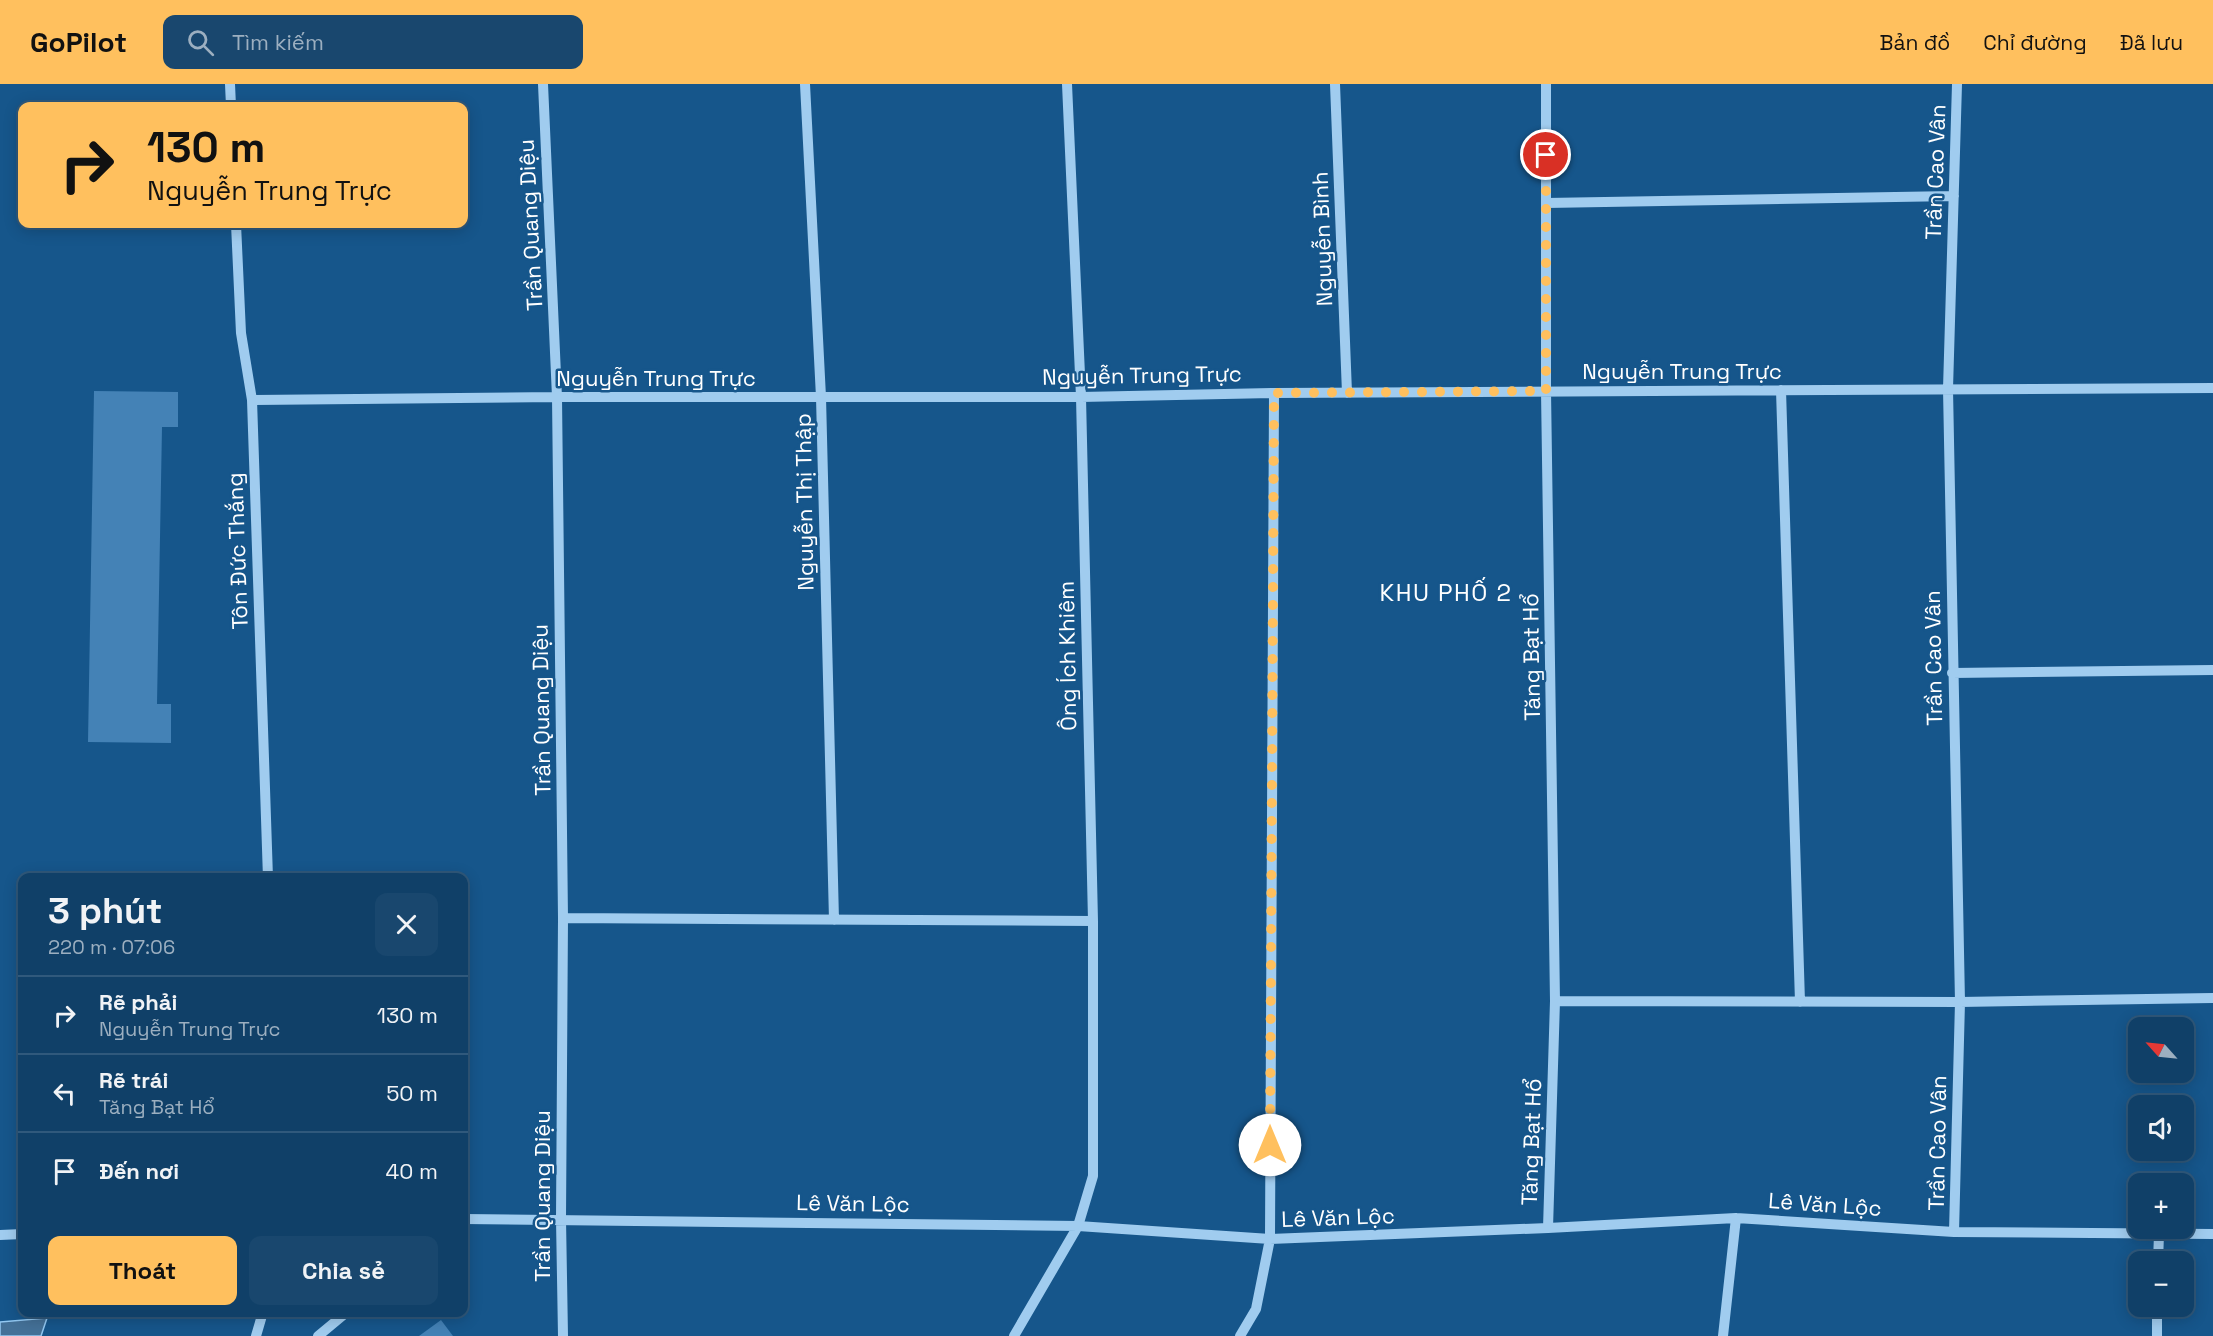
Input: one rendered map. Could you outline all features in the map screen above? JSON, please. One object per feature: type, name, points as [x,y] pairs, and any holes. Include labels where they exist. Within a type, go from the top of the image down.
[{"type":"street","points":[[230,84],[231,102]]},
{"type":"street","name":"Trần Quang Diệu","points":[[543,84],[557,397],[563,918],[561,1219],[563,1336]]},
{"type":"street","name":"Nguyễn Thị Thập","points":[[805,84],[821,398],[834,920]]},
{"type":"street","name":"Ông Ích Khiêm","points":[[1014,1336],[1078,1226],[1093,1176],[1093,921],[1081,397],[1067,84]]},
{"type":"street","name":"Nguyễn Bình","points":[[1335,84],[1347,393]]},
{"type":"street","name":"Tăng Bạt Hổ","points":[[1546,84],[1546,391],[1555,1001],[1548,1228]]},
{"type":"street","name":"Trần Cao Vân","points":[[1954,1232],[1960,1002],[1948,389],[1957,84]]},
{"type":"street","points":[[1546,203],[1954,196]]},
{"type":"street","name":"Tôn Đức Thắng","points":[[236,228],[241,333],[252,399],[268,873]]},
{"type":"street","name":"Nguyễn Trung Trực","points":[[252,399],[1081,397],[1274,393],[2213,388]]},
{"type":"street","points":[[1781,390],[1800,1002]]},
{"type":"street","points":[[1240,1336],[1256,1309],[1270,1239],[1274,393]]},
{"type":"street","points":[[1952,673],[2213,670]]},
{"type":"street","points":[[563,918],[1093,921]]},
{"type":"street","points":[[1555,1001],[1960,1002],[2213,998]]},
{"type":"street","points":[[1723,1336],[1736,1218]]},
{"type":"street","name":"Lê Văn Lộc","points":[[468,1219],[1078,1226],[1270,1239],[1736,1218],[1954,1232],[2128,1234]]},
{"type":"street","points":[[0,1235],[18,1234]]},
{"type":"street","name":"Lê Văn Lộc","points":[[2194,1234],[2213,1234]]},
{"type":"street","points":[[256,1336],[262,1317]]},
{"type":"street","points":[[318,1336],[341,1317]]},
{"type":"street","points":[[2157,1317],[2157,1336]]},
{"type":"water","points":[[47,1318],[41,1336],[0,1336],[0,1322]]},
{"type":"building","points":[[94,391],[178,392],[178,427],[162,427],[157,704],[171,704],[171,743],[88,742]]},
{"type":"building","points":[[441,1320],[453,1336],[419,1336]]},
{"type":"district","name":"KHU PHỐ 2","points":[[1446,592]]},
{"type":"route","points":[[1270,1145],[1274,393],[1546,391],[1546,155]]}]
